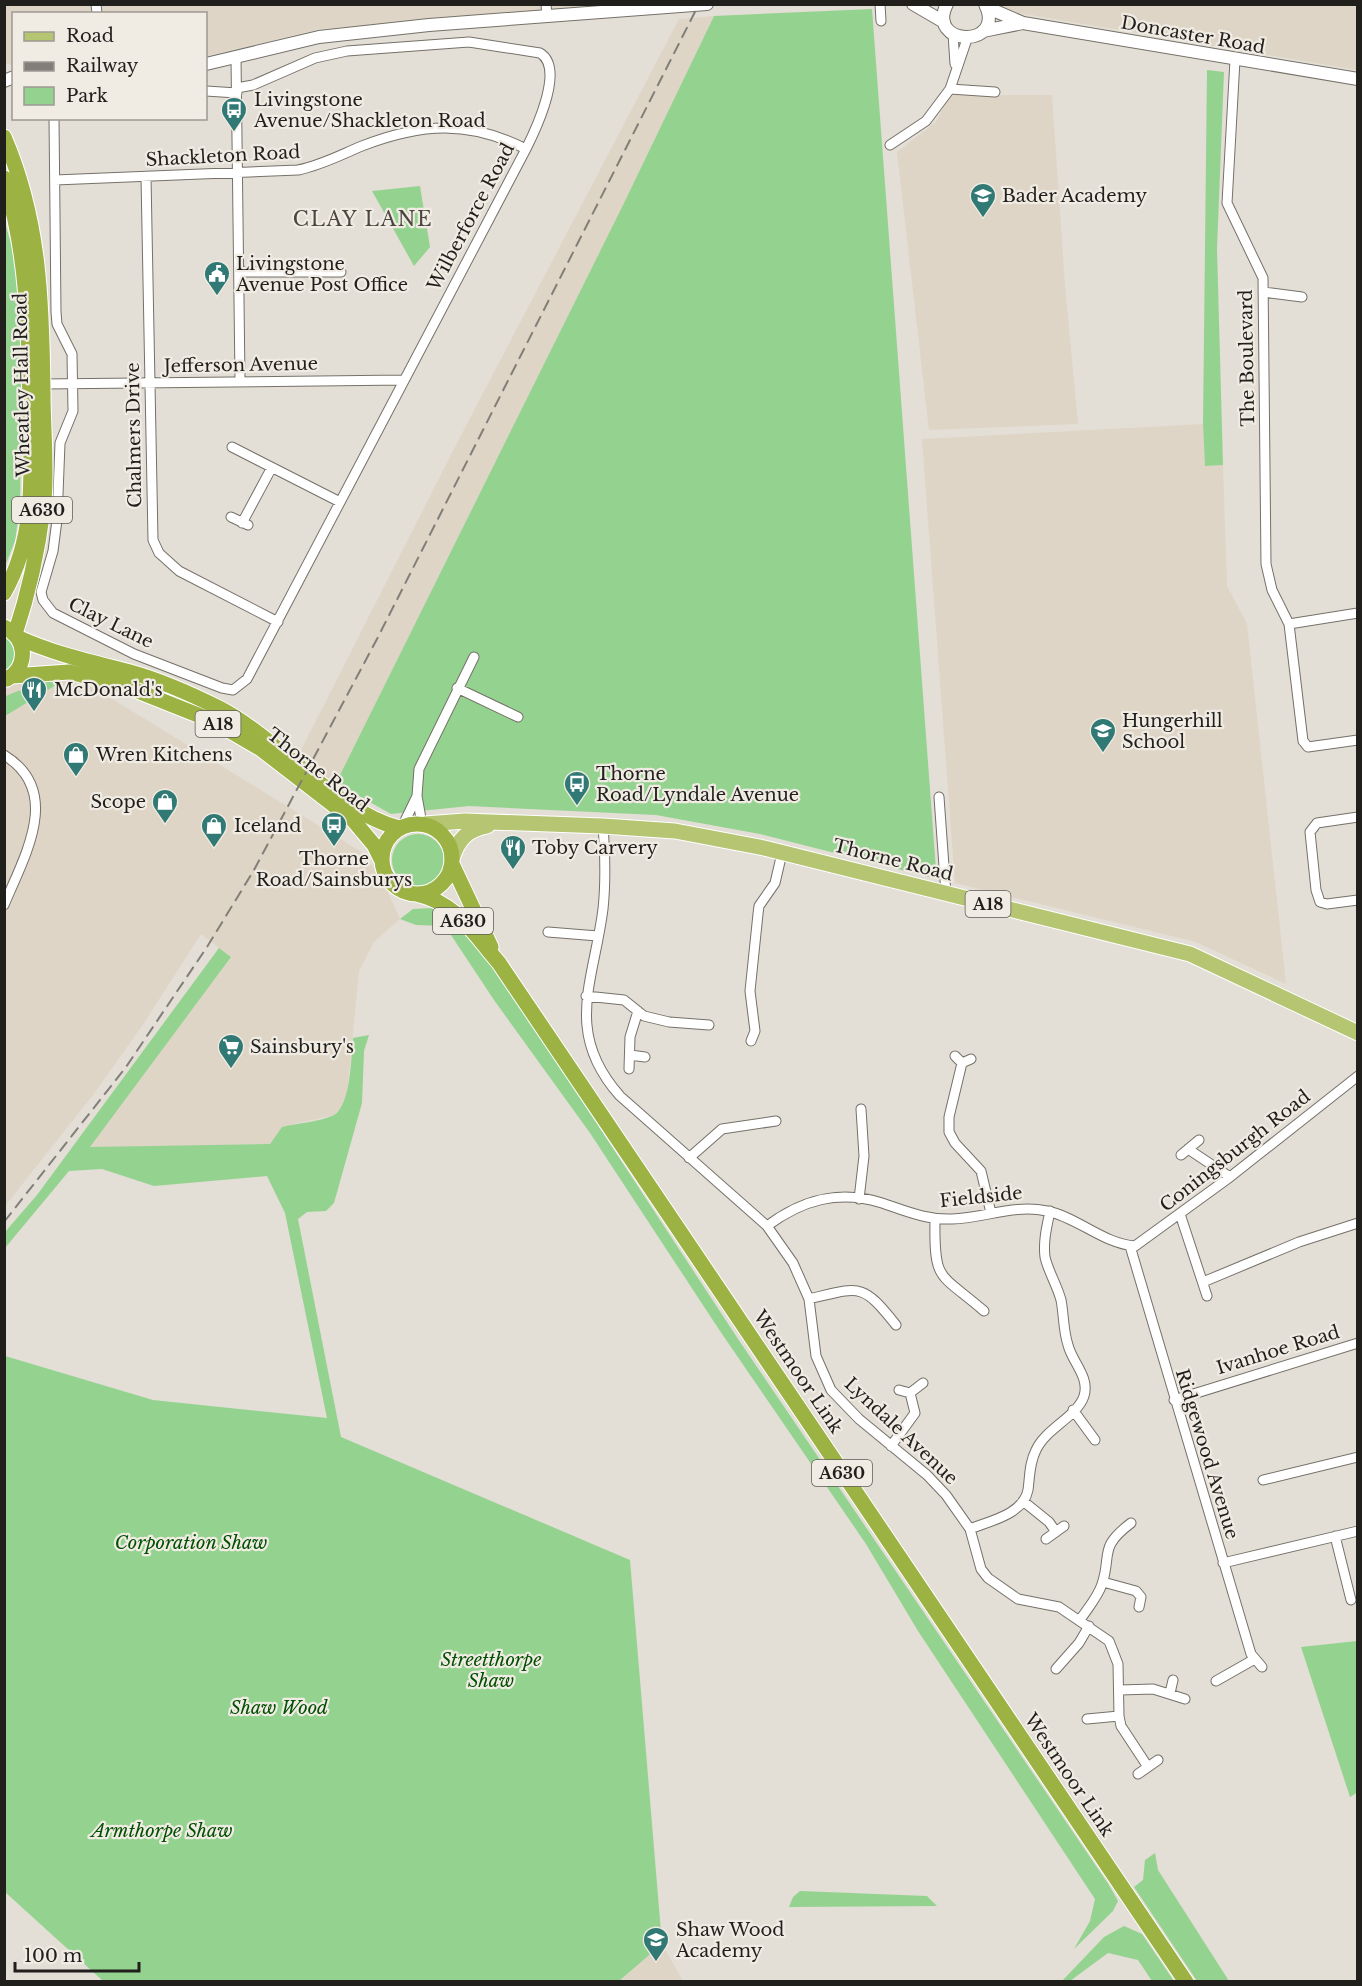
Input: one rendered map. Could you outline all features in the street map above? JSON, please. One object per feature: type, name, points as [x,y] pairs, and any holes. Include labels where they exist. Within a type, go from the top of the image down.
[{"type":"highway","name":"Wheatley Hall Road","points":[[4,137],[26,200],[39,263],[43,384],[44,500],[26,600],[12,633]]},
{"type":"highway","name":"Wheatley Hall Road","points":[[4,178],[21,245],[28,300],[31,502],[19,567],[4,593]]},
{"type":"highway","points":[[8,678],[19,668],[23,657],[22,646],[12,633]]},
{"type":"highway","name":"Thorne Road","points":[[12,633],[70,658],[138,675],[221,709],[257,732],[361,812],[382,824],[400,828]]},
{"type":"highway","name":"Thorne Road","points":[[8,678],[69,672],[126,686],[213,721],[261,749],[353,820],[374,845],[382,861]]},
{"type":"highway","points":[[423,824],[440,832],[448,841],[452,861]]},
{"type":"highway","name":"A18","points":[[400,828],[423,824]]},
{"type":"highway","points":[[382,861],[386,842],[400,828]]},
{"type":"highway","name":"A18","points":[[382,861],[387,878],[395,887],[416,894],[432,891],[440,886],[452,861]]},
{"type":"highway","name":"Westmoor Link","points":[[452,861],[499,963]]},
{"type":"highway","name":"Westmoor Link","points":[[416,894],[443,902],[499,963],[1186,1982]]},
{"type":"main road","name":"A18","points":[[423,824],[465,821],[505,822]]},
{"type":"main road","name":"A18","points":[[452,861],[456,847],[467,832],[505,822]]},
{"type":"main road","name":"Thorne Road","points":[[505,822],[675,831],[782,853],[1190,954],[1358,1034]]},
{"type":"street","points":[[207,64],[319,37],[547,11],[708,4]]},
{"type":"street","points":[[880,4],[881,21]]},
{"type":"street","points":[[913,4],[944,22],[953,34],[955,67]]},
{"type":"street","points":[[944,22],[947,4]]},
{"type":"street","points":[[983,31],[988,19],[986,6]]},
{"type":"street","name":"Doncaster Road","points":[[986,6],[1023,23],[1358,79]]},
{"type":"street","name":"Doncaster Road","points":[[967,39],[983,31],[1023,23]]},
{"type":"street","points":[[890,145],[926,122],[950,89],[955,67],[967,39],[953,34]]},
{"type":"street","name":"Wilberforce Road","points":[[237,91],[315,58],[347,51],[470,42],[540,53],[546,56],[551,67],[539,122],[252,670]]},
{"type":"street","points":[[236,58],[240,380]]},
{"type":"street","name":"The Boulevard","points":[[1235,60],[1227,203],[1260,268],[1263,292],[1266,564],[1272,590],[1289,624],[1303,741],[1308,747],[1358,740]]},
{"type":"street","points":[[950,89],[995,93]]},
{"type":"street","points":[[207,91],[237,91]]},
{"type":"street","name":"Clay Lane","points":[[54,120],[56,312],[57,324],[72,354],[73,411],[60,443],[57,520],[53,551],[41,592],[42,600],[53,613],[134,654],[222,688],[232,690],[242,685],[252,670]]},
{"type":"street","name":"Shackleton Road","points":[[55,180],[288,171],[317,166],[377,141],[425,128],[471,128],[526,148]]},
{"type":"street","name":"Chalmers Drive","points":[[146,177],[152,530],[159,553],[179,571],[278,622]]},
{"type":"street","points":[[240,272],[341,272]]},
{"type":"street","points":[[1263,292],[1302,297]]},
{"type":"street","name":"Jefferson Avenue","points":[[43,384],[240,380],[404,380]]},
{"type":"street","points":[[232,447],[271,469],[340,502]]},
{"type":"street","points":[[231,517],[245,524],[271,469]]},
{"type":"street","points":[[1289,624],[1358,613]]},
{"type":"street","points":[[423,824],[417,796],[419,769],[474,657]]},
{"type":"street","points":[[457,688],[518,717]]},
{"type":"street","points":[[4,754],[25,771],[36,793],[38,805],[26,851],[4,905]]},
{"type":"street","points":[[400,828],[417,796]]},
{"type":"street","points":[[939,797],[946,894]]},
{"type":"street","points":[[1358,817],[1317,823],[1310,832],[1316,890],[1320,902],[1327,904],[1358,900]]},
{"type":"street","name":"Lyndale Avenue","points":[[603,826],[604,892],[586,996],[588,1036],[603,1073],[620,1096],[767,1226],[793,1263],[809,1299],[816,1356],[823,1376],[840,1401],[946,1495],[970,1529],[981,1569],[988,1578],[1018,1599],[1059,1607],[1102,1634],[1114,1648],[1120,1690],[1119,1716],[1125,1735],[1148,1767]]},
{"type":"street","points":[[751,1041],[755,1031],[750,991],[759,906],[775,883],[782,853]]},
{"type":"street","points":[[548,932],[598,936]]},
{"type":"street","points":[[586,996],[618,998],[630,1003],[644,1016],[669,1022],[709,1025]]},
{"type":"street","points":[[630,1069],[631,1027],[638,1011]]},
{"type":"street","points":[[630,1055],[645,1057]]},
{"type":"street","points":[[963,1059],[949,1117],[949,1132],[954,1143],[981,1172],[991,1213]]},
{"type":"street","name":"Coningsburgh Road","points":[[1130,1246],[1141,1244],[1358,1076]]},
{"type":"street","points":[[859,1198],[864,1156],[861,1109]]},
{"type":"street","points":[[689,1158],[722,1129],[776,1121]]},
{"type":"street","points":[[1199,1140],[1184,1152],[1230,1177]]},
{"type":"street","name":"Fieldside","points":[[767,1226],[789,1210],[804,1204],[840,1197],[859,1198],[935,1219],[954,1219],[1029,1208],[1050,1211],[1130,1246]]},
{"type":"street","points":[[970,1529],[1015,1510],[1023,1501],[1027,1494],[1029,1468],[1039,1443],[1047,1432],[1081,1402],[1085,1387],[1080,1369],[1068,1346],[1061,1301],[1046,1259],[1044,1244],[1050,1211]]},
{"type":"street","points":[[1180,1214],[1207,1296]]},
{"type":"street","points":[[935,1219],[935,1253],[940,1271],[950,1286],[984,1311]]},
{"type":"street","points":[[1203,1282],[1299,1242],[1358,1223]]},
{"type":"street","name":"Ridgewood Avenue","points":[[1130,1246],[1253,1660]]},
{"type":"street","points":[[809,1299],[845,1290],[861,1290],[876,1299],[896,1325]]},
{"type":"street","name":"Ivanhoe Road","points":[[1174,1400],[1358,1343]]},
{"type":"street","points":[[910,1393],[923,1383]]},
{"type":"street","points":[[899,1390],[910,1393]]},
{"type":"street","points":[[891,1446],[915,1413],[910,1393]]},
{"type":"street","points":[[1073,1410],[1095,1440]]},
{"type":"street","points":[[1263,1479],[1358,1457]]},
{"type":"street","points":[[1023,1501],[1060,1529],[1046,1539]]},
{"type":"street","points":[[1056,1669],[1079,1643],[1084,1623],[1103,1582],[1108,1548],[1116,1535],[1131,1523]]},
{"type":"street","points":[[1223,1563],[1358,1531]]},
{"type":"street","points":[[1335,1536],[1351,1600]]},
{"type":"street","points":[[1103,1582],[1136,1591],[1141,1597],[1139,1607]]},
{"type":"street","points":[[1216,1681],[1253,1660],[1262,1667]]},
{"type":"street","points":[[1170,1693],[1173,1680]]},
{"type":"street","points":[[1120,1690],[1153,1689],[1185,1699]]},
{"type":"street","points":[[1087,1719],[1119,1716]]},
{"type":"street","points":[[1138,1774],[1158,1760]]},
{"type":"shaded area","points":[[5,5],[639,5],[320,29],[207,56],[207,12],[12,12],[12,65],[5,63]]},
{"type":"shaded area","points":[[971,5],[1357,5],[1357,70]]},
{"type":"shaded area","points":[[714,16],[624,203],[336,783],[297,758],[456,445],[679,19]]},
{"type":"shaded area","name":"Bader Academy","points":[[950,95],[1052,95],[1065,286],[1078,424],[929,430],[897,152],[936,122]]},
{"type":"shaded area","name":"Hungerhill School","points":[[1203,424],[1205,466],[1223,465],[1227,586],[1247,624],[1286,984],[1196,942],[955,883],[922,439]]},
{"type":"shaded area","points":[[5,669],[70,673],[360,851],[380,875],[400,919],[374,942],[359,971],[347,1094],[342,1108],[333,1115],[282,1127],[270,1144],[89,1148],[231,957],[201,934],[142,1026],[93,1095],[5,1206]]},
{"type":"shaded area","name":"Shaw Wood Academy","points":[[662,1944],[683,1981],[619,1981]]},
{"type":"green space","points":[[872,9],[936,870],[929,877],[760,834],[656,815],[469,806],[391,814],[336,783],[624,203],[714,16]]},
{"type":"green space","points":[[1207,70],[1224,72],[1217,249],[1223,465],[1205,466],[1203,424]]},
{"type":"green space","points":[[420,186],[430,247],[414,266],[372,191]]},
{"type":"green space","points":[[4,220],[17,263],[22,309],[20,506],[15,541],[5,566]]},
{"type":"green space","points":[[5,637],[13,644],[16,654],[13,663],[5,671]]},
{"type":"green space","points":[[59,675],[61,682],[5,716],[4,698]]},
{"type":"green space","points":[[418,834],[428,836],[436,842],[442,850],[444,860],[442,870],[436,878],[428,884],[418,886],[408,884],[400,878],[394,870],[392,860],[394,850],[400,842],[408,836]]},
{"type":"green space","points":[[433,908],[456,924],[496,970],[738,1339],[1109,1885],[1118,1901],[1113,1911],[1074,1949],[1090,1921],[1095,1899],[918,1631],[866,1544],[720,1331],[590,1133],[494,1000],[445,926],[416,925],[400,919],[413,909]]},
{"type":"green space","name":"Shaw Wood","points":[[219,948],[231,957],[90,1147],[270,1144],[282,1127],[322,1119],[340,1110],[349,1080],[353,1038],[369,1035],[364,1051],[362,1103],[334,1203],[326,1211],[307,1212],[298,1219],[341,1437],[630,1560],[662,1944],[619,1981],[103,1981],[5,1892],[5,1356],[153,1400],[327,1418],[285,1213],[267,1176],[154,1186],[102,1169],[69,1171],[5,1248],[5,1232],[37,1195]]},
{"type":"green space","points":[[1357,1641],[1358,1792],[1350,1797],[1301,1647]]},
{"type":"green space","points":[[1155,1853],[1158,1870],[1229,1981],[1197,1981],[1134,1887],[1143,1880],[1145,1860]]},
{"type":"green space","points":[[800,1891],[927,1896],[937,1906],[789,1907],[793,1897]]},
{"type":"green space","points":[[1124,1926],[1142,1934],[1174,1981],[1152,1981],[1138,1960],[1108,1953],[1070,1981],[1062,1981],[1104,1937]]},
{"type":"railway","points":[[4,1222],[126,1067],[207,947],[254,870],[377,639],[699,4]]},
{"type":"place","name":"Livingstone Avenue/Shackleton Road","points":[[234,133]]},
{"type":"place","name":"Bader Academy","points":[[983,219]]},
{"type":"place","name":"Livingstone Avenue Post Office","points":[[217,297]]},
{"type":"place","name":"McDonald's","points":[[34,713]]},
{"type":"place","name":"Hungerhill School","points":[[1103,754]]},
{"type":"place","name":"Wren Kitchens","points":[[76,778]]},
{"type":"place","name":"Thorne Road/Lyndale Avenue","points":[[577,807]]},
{"type":"place","name":"Scope","points":[[165,825]]},
{"type":"place","name":"Thorne Road/Sainsburys","points":[[334,848]]},
{"type":"place","name":"Iceland","points":[[214,849]]},
{"type":"place","name":"Toby Carvery","points":[[513,871]]},
{"type":"place","name":"Sainsbury's","points":[[231,1070]]},
{"type":"place","name":"Shaw Wood Academy","points":[[656,1963]]},
{"type":"district","name":"CLAY LANE","points":[[363,219]]},
{"type":"park label","name":"Corporation Shaw","points":[[191,1543]]},
{"type":"park label","name":"Streetthorpe Shaw","points":[[491,1670]]},
{"type":"park label","name":"Armthorpe Shaw","points":[[162,1831]]}]
